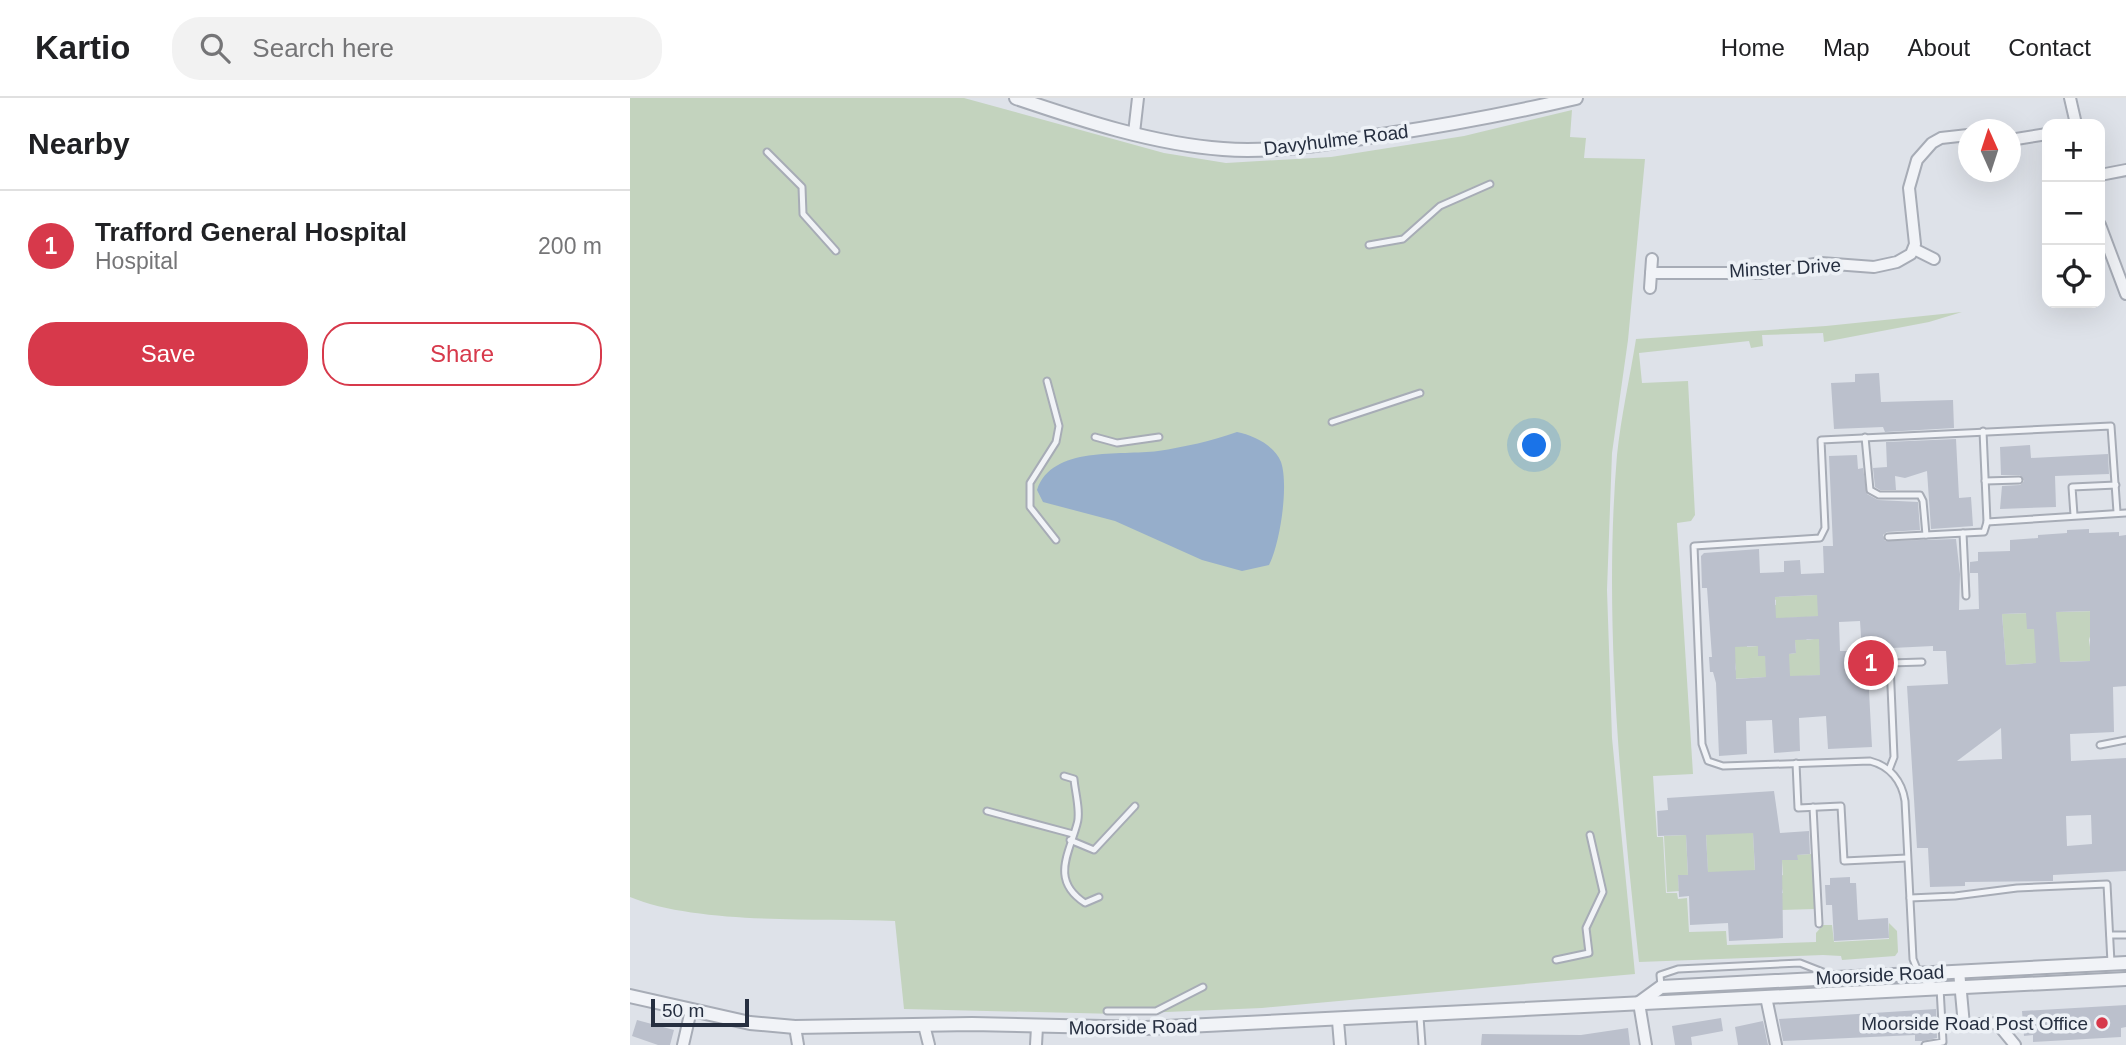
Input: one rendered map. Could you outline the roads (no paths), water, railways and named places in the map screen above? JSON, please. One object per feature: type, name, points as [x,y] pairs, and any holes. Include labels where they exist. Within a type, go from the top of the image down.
[{"type":"street","name":"Davyhulme Road","points":[[1016,98],[1043,102],[1134,132],[1221,149],[1282,149],[1408,131],[1539,102],[1576,98]]},
{"type":"street","points":[[1134,132],[1138,98]]},
{"type":"street","points":[[2070,98],[2075,119]]},
{"type":"street","points":[[2021,138],[2042,135]]},
{"type":"street","points":[[1934,259],[1914,249],[1909,188],[1917,160],[1932,143],[1941,138],[1958,136]]},
{"type":"street","points":[[2105,174],[2126,170]]},
{"type":"street","points":[[2105,238],[2126,294]]},
{"type":"street","name":"Minster Drive","points":[[1651,273],[1759,274],[1821,263],[1885,266],[1905,258],[1914,249]]},
{"type":"street","points":[[1650,288],[1653,259]]},
{"type":"street","name":"Moorside Road","points":[[1661,987],[2126,963]]},
{"type":"street","points":[[1959,971],[1964,1025],[1997,1023],[2015,1045]]},
{"type":"street","name":"Moorside Road","points":[[630,996],[750,1023],[795,1027],[924,1025],[1146,1028],[1420,1017],[1639,1003],[2126,979]]},
{"type":"street","points":[[1764,981],[1776,1045]]},
{"type":"street","points":[[1646,1045],[1639,1003],[1661,987]]},
{"type":"street","points":[[683,1045],[691,1010]]},
{"type":"street","points":[[1338,1021],[1340,1045]]},
{"type":"street","points":[[924,1025],[929,1045]]},
{"type":"street","points":[[795,1027],[798,1045]]},
{"type":"street","points":[[1036,1045],[1037,1027]]},
{"type":"lane","points":[[767,152],[802,187],[803,214],[836,251]]},
{"type":"lane","points":[[1369,245],[1403,239],[1440,206],[1490,184]]},
{"type":"lane","points":[[1047,381],[1059,426],[1056,442],[1030,483],[1030,507],[1056,540]]},
{"type":"lane","points":[[1332,422],[1420,393]]},
{"type":"lane","points":[[1925,1045],[1943,1042],[1940,988],[1916,973],[1913,960],[1904,792],[1889,770],[1879,763],[1859,760],[1717,766],[1704,756],[1694,546],[1820,538],[1825,528],[1821,440],[1983,430],[2111,426],[2118,512]]},
{"type":"lane","points":[[1888,537],[1984,532],[1987,522],[1983,430]]},
{"type":"lane","points":[[1096,437],[1117,443],[1159,437]]},
{"type":"lane","points":[[1865,437],[1870,490],[1880,495],[1920,495],[1926,535]]},
{"type":"lane","points":[[1985,481],[2019,480]]},
{"type":"lane","points":[[2074,514],[2072,486],[2116,485]]},
{"type":"lane","points":[[1987,522],[2060,518],[2074,514],[2126,513]]},
{"type":"lane","points":[[1963,533],[1966,596]]},
{"type":"lane","points":[[1889,770],[1894,757],[1890,663],[1922,662]]},
{"type":"lane","points":[[2100,746],[2126,740]]},
{"type":"lane","points":[[1796,763],[1798,808],[1841,806],[1844,861],[1907,858]]},
{"type":"lane","points":[[1064,776],[1074,779],[1078,822],[1071,837],[1064,874],[1072,894],[1085,903],[1099,897]]},
{"type":"lane","points":[[986,811],[1071,837],[1094,850],[1135,806]]},
{"type":"lane","points":[[1813,807],[1819,924]]},
{"type":"lane","points":[[1556,960],[1589,953],[1586,928],[1603,892],[1590,835]]},
{"type":"lane","points":[[1910,898],[1955,896],[2017,888],[2107,884],[2112,964]]},
{"type":"lane","points":[[2110,935],[2126,935]]},
{"type":"lane","points":[[1661,987],[1660,975],[1678,969],[1800,963],[1834,976]]},
{"type":"lane","points":[[1107,1011],[1156,1011],[1203,987]]},
{"type":"lane","points":[[1420,1017],[1422,1045]]},
{"type":"water","points":[[1237,432],[1262,442],[1281,462],[1284,485],[1282,514],[1277,543],[1269,565],[1242,571],[1202,560],[1115,521],[1043,502],[1037,490],[1045,476],[1072,459],[1168,449]]},
{"type":"place","name":"Trafford General Hospital","points":[[1871,663]]},
{"type":"place","name":"Moorside Road Post Office","points":[[2102,1023]]}]
